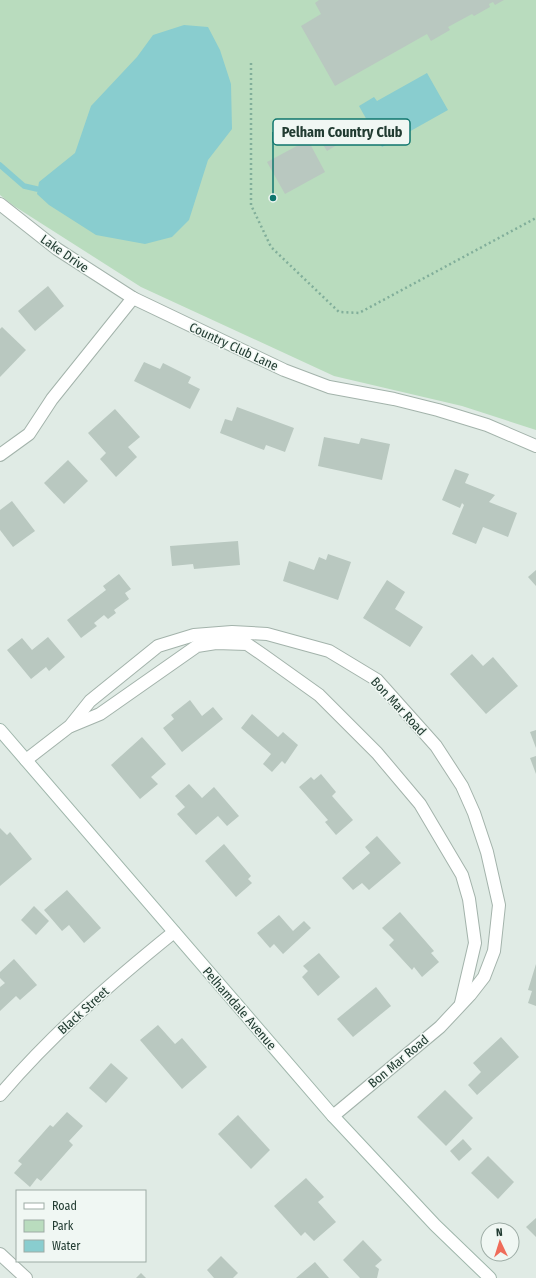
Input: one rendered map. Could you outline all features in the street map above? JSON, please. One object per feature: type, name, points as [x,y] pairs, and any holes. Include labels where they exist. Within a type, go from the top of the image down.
[{"type":"street","name":"Lake Drive","points":[[0,204],[57,249],[133,298]]},
{"type":"street","name":"Country Club Lane","points":[[133,298],[284,370],[329,387],[394,399],[438,410],[487,425],[536,446]]},
{"type":"street","points":[[0,455],[29,434],[52,399],[133,298]]},
{"type":"street","name":"Bon Mar Road","points":[[26,760],[70,726],[90,701],[158,646],[194,635],[232,632],[267,634],[329,651],[378,680],[436,746],[462,786],[474,813],[486,852],[499,905],[494,951],[484,977],[470,995],[440,1027],[333,1116]]},
{"type":"street","name":"Bon Mar Road","points":[[70,726],[100,714],[197,646],[216,643],[247,644],[319,695],[377,753],[420,804],[462,875],[469,899],[475,943],[461,1003]]},
{"type":"street","name":"Pelhamdale Avenue","points":[[0,730],[333,1116],[435,1225],[490,1278]]},
{"type":"street","name":"Black Street","points":[[0,1095],[23,1068],[55,1035],[174,932]]},
{"type":"street","points":[[0,1254],[26,1278]]},
{"type":"path","points":[[252,64],[251,205],[271,247],[339,312],[360,313],[536,218]]},
{"type":"green space","points":[[0,0],[536,0],[536,430],[462,406],[334,376],[141,287],[14,206],[0,195]]},
{"type":"water","points":[[184,25],[208,27],[220,50],[231,84],[232,129],[208,160],[189,220],[172,237],[145,244],[96,235],[49,205],[37,194],[39,182],[75,153],[91,106],[137,57],[153,35]]},
{"type":"water","points":[[427,73],[448,110],[382,147],[359,106],[374,97],[377,101]]},
{"type":"building","points":[[319,0],[504,0],[495,5],[493,2],[489,4],[490,7],[474,16],[472,14],[448,27],[450,30],[431,41],[427,34],[335,86],[301,26],[321,14],[315,3]]},
{"type":"building","points":[[344,119],[353,135],[327,151],[317,135]]},
{"type":"building","points":[[308,140],[325,172],[285,194],[267,162]]},
{"type":"building","points":[[48,286],[64,306],[35,331],[18,311]]},
{"type":"building","points":[[2,327],[26,350],[0,377],[0,329]]},
{"type":"building","points":[[144,362],[160,369],[163,363],[191,377],[188,383],[200,389],[190,409],[134,381]]},
{"type":"building","points":[[237,407],[294,428],[285,452],[266,445],[264,450],[220,433],[225,419],[232,421]]},
{"type":"building","points":[[115,409],[140,437],[128,447],[137,457],[116,477],[100,459],[106,453],[88,433]]},
{"type":"building","points":[[324,437],[359,444],[361,438],[390,444],[382,480],[318,466]]},
{"type":"building","points":[[68,460],[88,481],[64,504],[44,483]]},
{"type":"building","points":[[455,469],[469,474],[465,483],[495,495],[489,502],[517,513],[508,537],[483,527],[476,544],[452,534],[464,505],[462,503],[460,508],[442,500]]},
{"type":"building","points":[[12,501],[35,531],[13,547],[0,530],[0,510]]},
{"type":"building","points":[[238,541],[240,565],[194,569],[193,564],[172,566],[170,546]]},
{"type":"building","points":[[328,554],[351,562],[338,600],[283,581],[289,561],[314,570],[319,557],[326,560]]},
{"type":"building","points":[[536,570],[536,586],[528,577]]},
{"type":"building","points":[[119,574],[131,589],[125,593],[129,599],[114,610],[116,613],[108,619],[104,615],[94,623],[97,626],[81,638],[67,620],[106,590],[103,586]]},
{"type":"building","points":[[387,580],[405,592],[395,609],[423,627],[410,647],[363,618]]},
{"type":"building","points":[[48,637],[65,657],[49,671],[46,667],[31,679],[7,650],[22,638],[32,650]]},
{"type":"building","points":[[472,654],[483,666],[493,657],[518,686],[486,714],[450,674]]},
{"type":"building","points":[[190,700],[202,716],[213,707],[223,719],[182,752],[163,728],[174,719],[171,715]]},
{"type":"building","points":[[252,714],[278,737],[283,732],[298,745],[285,764],[282,761],[272,772],[263,764],[271,754],[241,728]]},
{"type":"building","points":[[536,730],[536,748],[530,732]]},
{"type":"building","points":[[142,737],[166,764],[151,777],[158,784],[140,799],[111,765]]},
{"type":"building","points":[[536,756],[536,774],[530,758]]},
{"type":"building","points":[[321,774],[336,792],[332,796],[353,820],[336,835],[325,822],[328,820],[299,787],[311,777],[314,780]]},
{"type":"building","points":[[189,784],[202,798],[214,787],[239,816],[227,826],[218,816],[196,835],[177,814],[185,807],[175,796]]},
{"type":"building","points":[[0,828],[7,835],[10,832],[32,859],[0,886]]},
{"type":"building","points":[[377,836],[401,863],[369,890],[362,883],[353,890],[342,878],[370,853],[365,847]]},
{"type":"building","points":[[224,844],[251,876],[248,879],[252,883],[236,897],[205,861]]},
{"type":"building","points":[[67,890],[101,928],[84,943],[69,925],[62,931],[44,910]]},
{"type":"building","points":[[34,906],[49,921],[36,935],[21,920]]},
{"type":"building","points":[[400,912],[434,951],[431,953],[439,962],[422,977],[414,967],[412,970],[389,945],[394,940],[382,928]]},
{"type":"building","points":[[279,915],[293,931],[304,921],[311,928],[283,954],[274,944],[270,948],[257,933]]},
{"type":"building","points":[[319,953],[340,977],[318,996],[302,977],[308,971],[303,966]]},
{"type":"building","points":[[14,959],[37,985],[20,1000],[16,996],[0,1011],[0,987],[5,983],[0,978],[0,972]]},
{"type":"building","points":[[536,964],[536,1006],[528,1003],[532,991],[528,990]]},
{"type":"building","points":[[376,987],[391,1006],[353,1037],[337,1019]]},
{"type":"building","points":[[158,1025],[175,1044],[182,1038],[207,1067],[182,1089],[140,1040]]},
{"type":"building","points":[[501,1037],[519,1057],[477,1095],[468,1085],[481,1072],[473,1063]]},
{"type":"building","points":[[111,1063],[128,1078],[106,1103],[89,1088]]},
{"type":"building","points":[[445,1090],[473,1118],[446,1146],[417,1117]]},
{"type":"building","points":[[67,1112],[83,1126],[69,1141],[73,1145],[41,1181],[37,1178],[30,1187],[14,1173],[22,1164],[18,1161],[50,1125],[53,1127]]},
{"type":"building","points":[[238,1115],[270,1150],[251,1169],[218,1134]]},
{"type":"building","points":[[463,1139],[472,1149],[459,1161],[450,1151]]},
{"type":"building","points":[[488,1156],[514,1182],[498,1199],[471,1173]]},
{"type":"building","points":[[306,1178],[324,1197],[318,1202],[336,1222],[314,1241],[305,1232],[301,1236],[274,1206]]},
{"type":"building","points":[[536,1218],[536,1237],[526,1227]]},
{"type":"building","points":[[363,1240],[382,1260],[375,1266],[379,1269],[377,1278],[360,1278],[343,1260]]},
{"type":"building","points":[[221,1256],[238,1273],[233,1278],[214,1278],[207,1270]]},
{"type":"building","points":[[315,1262],[329,1278],[296,1278]]},
{"type":"building","points":[[141,1273],[146,1278],[136,1278]]},
{"type":"waterway","points":[[0,165],[24,186],[37,189]]},
{"type":"place","name":"Pelham Country Club","points":[[273,198]]}]
